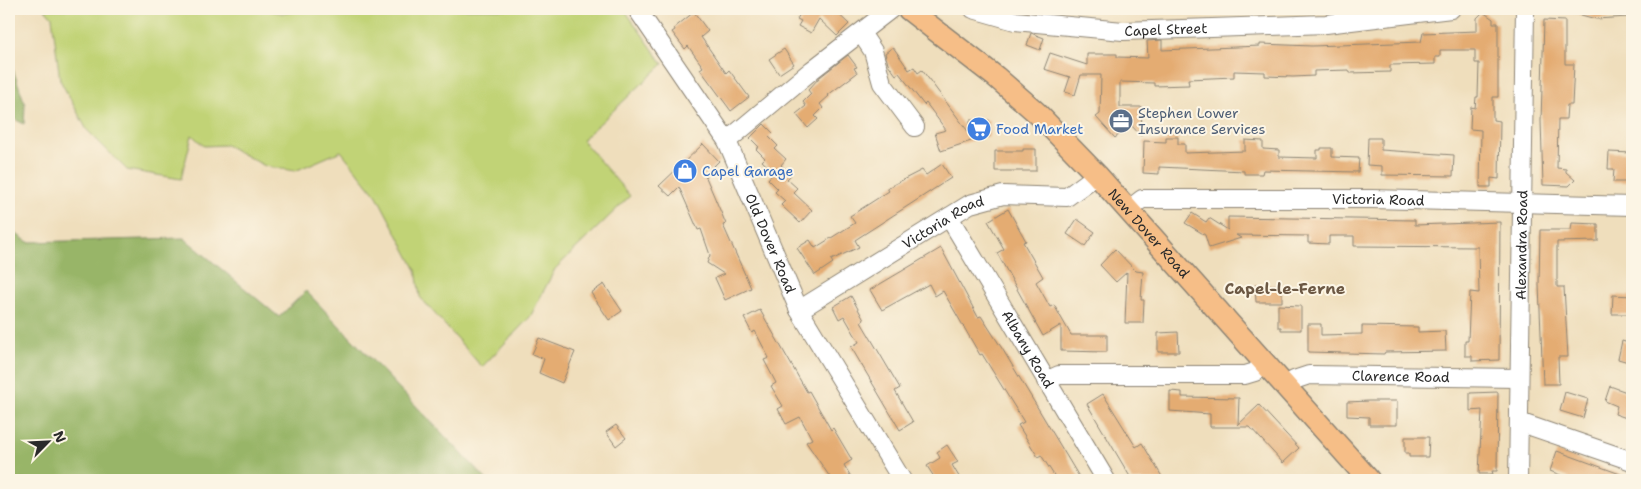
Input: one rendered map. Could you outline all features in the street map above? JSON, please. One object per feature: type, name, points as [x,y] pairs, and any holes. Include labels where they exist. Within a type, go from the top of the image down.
[{"type":"main road","name":"New Dover Road","points":[[919,12],[1037,113],[1097,175],[1369,480]]},
{"type":"street","name":"Old Dover Road","points":[[637,9],[727,141],[799,310],[902,480]]},
{"type":"street","points":[[727,141],[812,70],[891,9]]},
{"type":"street","name":"Capel Street","points":[[973,9],[1015,21],[1123,30],[1326,24],[1451,9]]},
{"type":"street","name":"Alexandra Road","points":[[1518,480],[1520,422],[1518,378],[1525,9]]},
{"type":"street","points":[[861,33],[872,51],[882,83],[915,127]]},
{"type":"street","name":"Victoria Road","points":[[799,310],[970,204],[996,196],[1067,197],[1097,175]]},
{"type":"street","name":"Victoria Road","points":[[1128,210],[1142,199],[1522,202],[1632,206]]},
{"type":"street","name":"Albany Road","points":[[949,217],[1106,480]]},
{"type":"street","points":[[1046,381],[1059,375],[1245,375],[1255,372],[1264,362]]},
{"type":"street","name":"Clarence Road","points":[[1286,389],[1294,380],[1309,375],[1518,378]]},
{"type":"street","points":[[1520,422],[1632,461]]},
{"type":"green space","points":[[45,9],[269,9],[284,13],[299,9],[624,9],[663,64],[582,140],[630,196],[555,269],[530,317],[482,367],[420,297],[416,270],[377,196],[341,151],[295,171],[265,166],[226,145],[204,146],[192,135],[181,179],[127,170],[87,130],[60,80],[52,17]]},
{"type":"green space","points":[[9,58],[25,104],[24,124],[9,116]]},
{"type":"green space","points":[[9,229],[28,242],[184,238],[279,317],[306,291],[487,480],[9,480]]},
{"type":"building","points":[[803,9],[833,9],[849,24],[837,36],[819,19],[811,33],[798,26],[801,21],[797,19]]},
{"type":"building","points":[[1570,9],[1627,9],[1628,17],[1596,19],[1570,12]]},
{"type":"building","points":[[694,12],[708,31],[701,37],[726,73],[729,70],[749,97],[731,111],[700,69],[703,67],[688,46],[685,49],[672,32],[675,30],[674,28]]},
{"type":"building","points":[[1483,12],[1493,19],[1493,23],[1498,23],[1498,97],[1493,97],[1493,120],[1500,121],[1499,179],[1491,178],[1491,187],[1480,187],[1481,130],[1470,129],[1471,107],[1475,108],[1476,97],[1478,97],[1479,63],[1475,63],[1475,50],[1440,50],[1440,57],[1435,57],[1435,64],[1390,65],[1390,72],[1350,73],[1349,70],[1314,71],[1314,76],[1293,77],[1265,76],[1265,72],[1234,71],[1234,77],[1188,79],[1189,85],[1154,86],[1154,83],[1120,82],[1120,107],[1142,107],[1141,136],[1131,125],[1115,138],[1096,117],[1100,114],[1101,75],[1081,75],[1075,95],[1065,92],[1070,77],[1044,69],[1050,53],[1087,65],[1087,54],[1117,54],[1117,57],[1148,58],[1147,41],[1162,40],[1162,50],[1260,46],[1260,44],[1312,46],[1421,42],[1423,33],[1477,31],[1477,18]]},
{"type":"building","points":[[1544,20],[1565,21],[1565,64],[1574,64],[1572,105],[1567,105],[1566,119],[1558,119],[1557,168],[1566,169],[1566,172],[1575,180],[1569,186],[1543,185],[1541,121]]},
{"type":"building","points":[[1031,33],[1044,38],[1040,50],[1027,45]]},
{"type":"building","points":[[893,47],[909,70],[914,67],[918,73],[922,70],[970,134],[970,120],[989,120],[989,137],[972,137],[974,140],[941,151],[935,133],[946,130],[926,103],[924,105],[899,73],[896,75],[888,64],[885,53]]},
{"type":"building","points":[[784,49],[794,64],[779,74],[769,59]]},
{"type":"building","points":[[848,55],[857,67],[854,68],[857,73],[828,95],[820,104],[823,108],[815,116],[818,119],[808,128],[796,114],[806,106],[803,102],[811,94],[808,90],[820,77]]},
{"type":"building","points":[[764,124],[773,133],[769,137],[778,146],[775,149],[786,159],[781,165],[791,175],[787,179],[797,188],[793,192],[812,210],[800,223],[781,205],[785,201],[775,192],[778,189],[768,179],[776,170],[774,172],[762,161],[765,158],[756,149],[759,147],[750,138]]},
{"type":"building","points":[[1166,137],[1178,137],[1178,144],[1185,144],[1185,153],[1245,151],[1245,140],[1263,141],[1263,149],[1279,150],[1279,157],[1317,158],[1317,150],[1332,148],[1332,157],[1359,158],[1358,172],[1263,170],[1262,174],[1244,174],[1244,171],[1159,167],[1159,174],[1143,173],[1144,141],[1166,142]]},
{"type":"building","points":[[1368,138],[1381,138],[1381,150],[1454,155],[1453,176],[1382,175],[1382,166],[1367,165]]},
{"type":"building","points":[[703,144],[719,161],[705,175],[726,224],[723,225],[751,288],[725,300],[715,278],[724,274],[707,263],[710,255],[701,229],[698,230],[679,187],[670,196],[659,186]]},
{"type":"building","points":[[1023,149],[1036,149],[1036,171],[995,171],[995,151],[1023,151]]},
{"type":"building","points":[[1609,152],[1632,153],[1632,182],[1613,182],[1614,169],[1608,169]]},
{"type":"building","points":[[942,164],[951,178],[855,240],[859,247],[831,260],[833,263],[815,275],[797,248],[810,240],[815,248],[855,223],[850,216],[889,191],[887,188],[922,170],[926,175]]},
{"type":"building","points":[[1008,209],[1026,241],[1023,242],[1043,277],[1036,282],[1050,307],[1054,305],[1071,335],[1107,335],[1107,352],[1061,351],[1061,325],[1043,336],[997,253],[1004,249],[988,221]]},
{"type":"building","points":[[1192,213],[1206,222],[1209,218],[1228,230],[1228,217],[1415,220],[1415,225],[1500,222],[1499,360],[1472,361],[1472,356],[1465,356],[1465,341],[1468,341],[1470,292],[1479,293],[1478,247],[1354,246],[1354,236],[1329,236],[1329,244],[1308,243],[1308,236],[1236,235],[1241,238],[1209,248],[1205,235],[1185,223]]},
{"type":"building","points":[[1077,219],[1095,232],[1085,246],[1067,234]]},
{"type":"building","points":[[1572,223],[1598,224],[1598,241],[1557,242],[1557,287],[1564,287],[1568,357],[1558,357],[1559,384],[1543,384],[1539,285],[1540,230],[1571,230]]},
{"type":"building","points":[[941,248],[978,317],[981,316],[1003,350],[1081,480],[1057,480],[1041,455],[1038,457],[1018,425],[1024,422],[982,354],[980,355],[943,291],[935,296],[929,284],[882,310],[870,290]]},
{"type":"building","points":[[1115,249],[1136,271],[1143,272],[1141,300],[1144,300],[1143,323],[1125,323],[1127,272],[1116,282],[1100,265]]},
{"type":"building","points":[[604,284],[622,311],[609,320],[591,293]]},
{"type":"building","points":[[1255,285],[1282,285],[1282,302],[1256,302]]},
{"type":"building","points":[[1613,295],[1632,296],[1632,314],[1612,314]]},
{"type":"building","points":[[851,296],[864,320],[861,322],[900,388],[895,391],[913,422],[900,430],[851,347],[859,342],[844,316],[839,319],[833,307]]},
{"type":"building","points":[[1278,305],[1301,306],[1301,330],[1281,330],[1281,327],[1278,327]]},
{"type":"building","points":[[760,310],[807,392],[809,391],[831,430],[833,428],[852,460],[844,465],[853,480],[832,480],[806,442],[812,439],[800,417],[786,424],[778,409],[783,406],[771,386],[776,383],[764,360],[769,358],[755,331],[752,333],[744,318]]},
{"type":"building","points":[[1308,324],[1321,324],[1321,335],[1362,334],[1362,326],[1418,327],[1418,332],[1445,331],[1446,351],[1385,352],[1384,354],[1308,352]]},
{"type":"building","points":[[1178,332],[1179,352],[1158,352],[1158,333]]},
{"type":"building","points":[[539,338],[575,352],[562,383],[539,373],[544,359],[532,354]]},
{"type":"building","points":[[1622,341],[1632,344],[1632,363],[1618,359]]},
{"type":"building","points":[[1610,386],[1632,394],[1632,420],[1615,414],[1617,406],[1605,401]]},
{"type":"building","points":[[1170,391],[1182,392],[1182,397],[1239,398],[1238,425],[1259,405],[1299,448],[1283,463],[1250,427],[1210,427],[1210,414],[1170,411]]},
{"type":"building","points":[[1498,392],[1497,471],[1492,471],[1493,474],[1479,474],[1482,410],[1470,411],[1470,393]]},
{"type":"building","points":[[1565,392],[1588,399],[1583,418],[1560,411]]},
{"type":"building","points":[[1103,394],[1136,447],[1142,443],[1164,480],[1132,480],[1087,404]]},
{"type":"building","points":[[1397,401],[1397,425],[1369,425],[1369,417],[1347,416],[1347,402]]},
{"type":"building","points":[[616,425],[626,438],[616,446],[606,432]]},
{"type":"building","points":[[1405,437],[1429,437],[1428,457],[1409,457],[1409,453],[1405,453]]},
{"type":"building","points":[[947,445],[958,462],[952,465],[961,480],[936,480],[927,466],[940,458],[937,452]]},
{"type":"building","points":[[1557,451],[1631,478],[1631,480],[1568,480],[1568,478],[1550,471]]},
{"type":"place","name":"Stephen Lower Insurance Services","points":[[1121,121]]},
{"type":"place","name":"Food Market","points":[[979,129]]},
{"type":"place","name":"Capel Garage","points":[[685,171]]},
{"type":"district","name":"Capel-le-Ferne","points":[[1285,288]]}]
